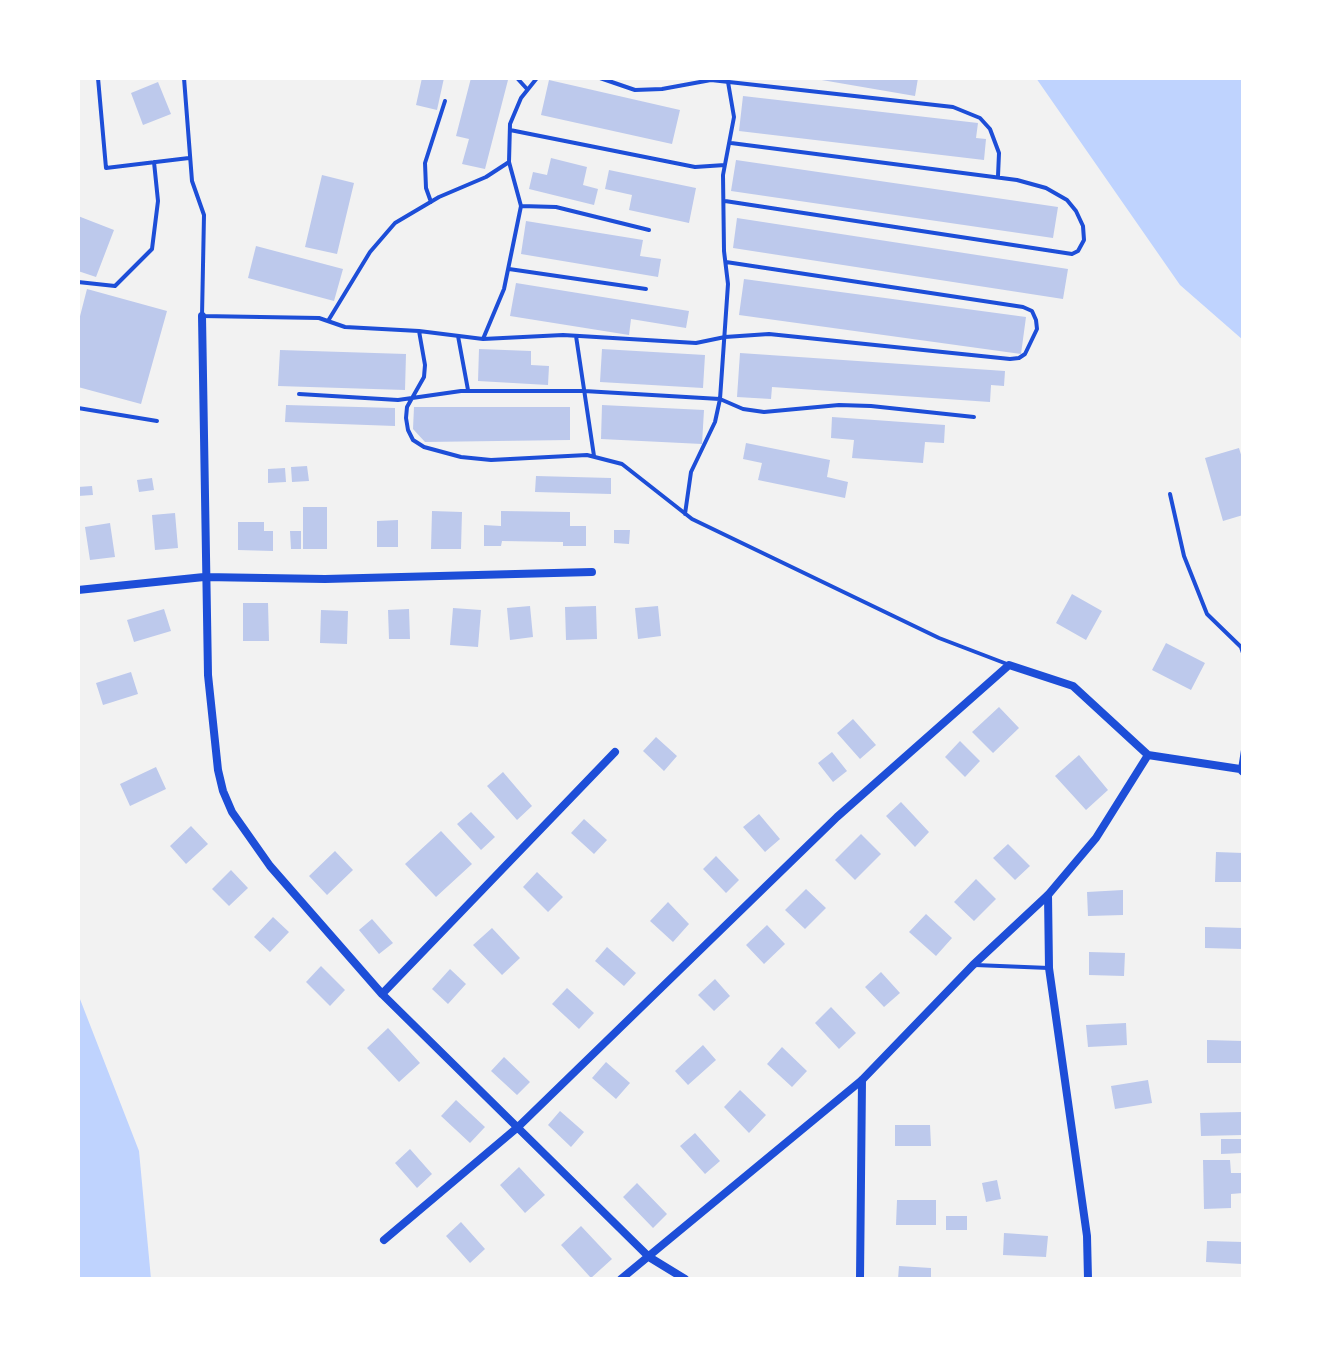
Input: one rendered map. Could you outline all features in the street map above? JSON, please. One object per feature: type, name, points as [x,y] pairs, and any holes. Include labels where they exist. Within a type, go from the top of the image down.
[{"type":"street","points":[[202,316],[208,675],[223,791],[246,835],[270,866],[382,994],[649,1257],[685,1279]]},
{"type":"street","points":[[78,590],[204,577],[325,579],[592,572]]},
{"type":"street","points":[[384,1240],[518,1127],[837,817],[1009,665],[1073,686],[1148,755],[1241,770]]},
{"type":"street","points":[[382,994],[615,752]]},
{"type":"street","points":[[621,1279],[862,1080],[973,965],[1048,895],[1096,838],[1148,755]]},
{"type":"street","points":[[1048,895],[1049,968],[1087,1236],[1088,1279]]},
{"type":"street","points":[[860,1279],[862,1080]]},
{"type":"lane","points":[[98,78],[106,168],[189,158]]},
{"type":"lane","points":[[184,78],[192,181],[204,215],[202,316],[303,317],[345,327],[419,331],[483,339],[576,336],[696,343],[725,337],[769,334],[1010,359],[1025,354],[1037,329],[1032,311],[1023,307],[726,262]]},
{"type":"lane","points":[[517,78],[527,89]]},
{"type":"lane","points":[[483,339],[504,289],[521,206],[509,162],[510,130],[515,110],[537,78]]},
{"type":"lane","points":[[600,78],[635,90],[662,89],[711,80],[967,110],[980,118],[997,141],[998,176]]},
{"type":"lane","points":[[685,514],[691,472],[715,422],[720,399],[728,284],[725,165],[734,117],[728,82]]},
{"type":"lane","points":[[431,202],[426,188],[425,163],[445,101]]},
{"type":"lane","points":[[510,130],[695,167],[725,165]]},
{"type":"lane","points":[[725,201],[1072,254],[1078,251],[1084,240],[1083,226],[1076,211],[1067,200],[1046,188],[998,176],[731,143]]},
{"type":"lane","points":[[78,282],[115,286],[152,249],[158,201],[154,162]]},
{"type":"lane","points":[[328,321],[370,252],[395,223],[509,162]]},
{"type":"lane","points":[[521,206],[556,207],[649,230]]},
{"type":"lane","points":[[509,269],[646,289]]},
{"type":"lane","points":[[419,331],[424,377],[407,407],[408,430],[413,440],[424,447],[461,457],[491,460],[594,456],[631,469],[685,514],[939,638],[1009,665]]},
{"type":"lane","points":[[458,336],[468,390]]},
{"type":"lane","points":[[576,336],[594,456]]},
{"type":"lane","points":[[299,394],[398,400],[468,390],[584,391],[720,399],[743,409],[764,412],[839,405],[974,417]]},
{"type":"lane","points":[[78,408],[157,421]]},
{"type":"lane","points":[[1170,494],[1184,556],[1207,614],[1241,647],[1243,653]]},
{"type":"lane","points":[[1241,770],[1243,750]]},
{"type":"lane","points":[[973,965],[1049,968]]},
{"type":"water","points":[[1036,78],[1243,78],[1243,340],[1180,285]]},
{"type":"water","points":[[78,994],[139,1151],[151,1279],[78,1279]]},
{"type":"building","points":[[422,78],[444,78],[437,110],[416,105]]},
{"type":"building","points":[[471,78],[508,80],[485,169],[462,164],[469,139],[456,136]]},
{"type":"building","points":[[810,78],[918,78],[915,96]]},
{"type":"building","points":[[549,80],[680,110],[672,144],[541,115]]},
{"type":"building","points":[[158,82],[171,114],[143,125],[131,93]]},
{"type":"building","points":[[743,96],[978,123],[976,138],[986,139],[984,160],[739,131]]},
{"type":"building","points":[[551,158],[587,167],[583,185],[598,189],[594,205],[529,189],[533,172],[547,175]]},
{"type":"building","points":[[736,160],[1058,207],[1053,238],[731,191]]},
{"type":"building","points":[[609,170],[696,188],[689,223],[629,210],[632,195],[605,189]]},
{"type":"building","points":[[322,175],[354,183],[337,254],[305,247]]},
{"type":"building","points":[[78,216],[114,230],[96,277],[78,271]]},
{"type":"building","points":[[737,218],[1068,269],[1063,299],[733,248]]},
{"type":"building","points":[[526,221],[643,240],[640,256],[661,259],[658,277],[521,254]]},
{"type":"building","points":[[256,246],[343,269],[334,301],[248,278]]},
{"type":"building","points":[[744,279],[1026,317],[1021,354],[739,315]]},
{"type":"building","points":[[516,283],[689,311],[686,328],[631,319],[629,335],[510,316]]},
{"type":"building","points":[[87,289],[167,311],[141,404],[78,387],[78,324]]},
{"type":"building","points":[[479,349],[531,351],[531,365],[549,366],[548,385],[478,381]]},
{"type":"building","points":[[602,349],[705,355],[703,388],[600,382]]},
{"type":"building","points":[[280,350],[406,354],[405,390],[278,386]]},
{"type":"building","points":[[740,353],[1005,371],[1004,386],[991,385],[990,402],[772,387],[771,399],[737,397]]},
{"type":"building","points":[[286,405],[395,408],[395,426],[285,422]]},
{"type":"building","points":[[602,405],[704,410],[702,444],[601,439]]},
{"type":"building","points":[[414,407],[570,407],[570,440],[425,442],[413,429]]},
{"type":"building","points":[[832,417],[945,425],[944,443],[925,442],[923,463],[852,458],[854,440],[831,438]]},
{"type":"building","points":[[746,443],[830,460],[827,477],[848,482],[845,498],[758,480],[762,463],[743,459]]},
{"type":"building","points":[[1239,448],[1243,461],[1243,515],[1223,521],[1205,458]]},
{"type":"building","points":[[307,466],[309,481],[292,482],[291,467]]},
{"type":"building","points":[[285,468],[286,482],[268,483],[268,469]]},
{"type":"building","points":[[536,476],[611,478],[611,494],[535,492]]},
{"type":"building","points":[[152,478],[154,490],[139,492],[137,480]]},
{"type":"building","points":[[92,486],[93,495],[78,496],[78,487]]},
{"type":"building","points":[[303,507],[327,507],[327,549],[303,549]]},
{"type":"building","points":[[432,511],[462,512],[461,549],[431,549]]},
{"type":"building","points":[[501,511],[570,512],[570,526],[586,526],[586,546],[563,546],[563,542],[502,541],[501,546],[484,546],[484,525],[501,526]]},
{"type":"building","points":[[175,513],[178,548],[155,550],[152,515]]},
{"type":"building","points":[[398,520],[398,547],[377,547],[377,521]]},
{"type":"building","points":[[238,522],[264,522],[264,531],[273,531],[273,551],[238,550]]},
{"type":"building","points":[[110,523],[115,557],[90,560],[85,527]]},
{"type":"building","points":[[614,530],[630,530],[629,544],[614,543]]},
{"type":"building","points":[[290,531],[301,531],[301,549],[291,549]]},
{"type":"building","points":[[1072,594],[1102,611],[1086,640],[1056,623]]},
{"type":"building","points":[[243,603],[268,603],[269,641],[243,641]]},
{"type":"building","points":[[530,606],[533,637],[510,640],[507,608]]},
{"type":"building","points":[[596,606],[597,639],[566,640],[565,607]]},
{"type":"building","points":[[658,606],[661,636],[638,639],[635,608]]},
{"type":"building","points":[[453,608],[481,610],[478,647],[450,645]]},
{"type":"building","points":[[164,609],[171,631],[134,642],[127,620]]},
{"type":"building","points":[[409,609],[410,639],[389,639],[388,610]]},
{"type":"building","points":[[321,610],[348,611],[347,644],[320,643]]},
{"type":"building","points":[[1166,643],[1205,663],[1191,690],[1152,670]]},
{"type":"building","points":[[131,672],[138,694],[103,705],[96,683]]},
{"type":"building","points":[[999,707],[1019,728],[993,753],[972,732]]},
{"type":"building","points":[[853,719],[876,745],[860,759],[837,733]]},
{"type":"building","points":[[656,737],[677,756],[664,771],[643,751]]},
{"type":"building","points":[[960,741],[980,761],[965,777],[945,757]]},
{"type":"building","points":[[832,752],[847,771],[833,782],[818,763]]},
{"type":"building","points":[[1079,755],[1108,790],[1086,810],[1055,776]]},
{"type":"building","points":[[156,767],[166,789],[130,806],[120,784]]},
{"type":"building","points":[[503,772],[532,806],[517,820],[487,786]]},
{"type":"building","points":[[901,802],[929,832],[915,847],[886,816]]},
{"type":"building","points":[[471,812],[495,837],[481,850],[457,824]]},
{"type":"building","points":[[759,814],[780,839],[765,852],[743,827]]},
{"type":"building","points":[[584,819],[607,840],[594,854],[571,833]]},
{"type":"building","points":[[191,826],[208,844],[186,864],[170,846]]},
{"type":"building","points":[[441,831],[472,864],[436,897],[405,864]]},
{"type":"building","points":[[861,834],[881,854],[855,880],[835,860]]},
{"type":"building","points":[[1008,844],[1030,866],[1015,880],[993,858]]},
{"type":"building","points":[[335,851],[353,870],[327,895],[309,876]]},
{"type":"building","points":[[1216,852],[1243,853],[1243,882],[1215,882]]},
{"type":"building","points":[[716,856],[739,880],[726,893],[703,869]]},
{"type":"building","points":[[231,870],[248,888],[229,906],[212,889]]},
{"type":"building","points":[[537,872],[563,897],[548,912],[523,887]]},
{"type":"building","points":[[976,879],[996,899],[974,921],[954,902]]},
{"type":"building","points":[[806,889],[826,908],[805,929],[785,910]]},
{"type":"building","points":[[1123,890],[1123,915],[1088,916],[1087,892]]},
{"type":"building","points":[[668,902],[689,924],[673,942],[650,921]]},
{"type":"building","points":[[926,914],[952,938],[936,956],[909,932]]},
{"type":"building","points":[[273,917],[289,932],[270,952],[254,937]]},
{"type":"building","points":[[372,919],[393,943],[379,954],[359,930]]},
{"type":"building","points":[[767,925],[785,944],[764,964],[746,945]]},
{"type":"building","points":[[1205,927],[1243,928],[1243,949],[1205,948]]},
{"type":"building","points":[[492,928],[520,958],[502,975],[473,945]]},
{"type":"building","points":[[607,947],[636,973],[624,986],[595,961]]},
{"type":"building","points":[[1089,952],[1125,953],[1124,976],[1089,975]]},
{"type":"building","points":[[321,966],[345,990],[330,1006],[306,982]]},
{"type":"building","points":[[450,969],[466,984],[448,1004],[432,989]]},
{"type":"building","points":[[881,972],[900,993],[884,1007],[865,987]]},
{"type":"building","points":[[715,979],[730,996],[714,1011],[698,995]]},
{"type":"building","points":[[567,988],[594,1013],[579,1029],[552,1004]]},
{"type":"building","points":[[831,1007],[856,1033],[839,1049],[815,1023]]},
{"type":"building","points":[[1126,1023],[1127,1045],[1088,1047],[1086,1025]]},
{"type":"building","points":[[388,1028],[420,1063],[399,1082],[367,1048]]},
{"type":"building","points":[[1207,1040],[1243,1041],[1243,1063],[1207,1063]]},
{"type":"building","points":[[703,1045],[716,1060],[688,1085],[675,1071]]},
{"type":"building","points":[[782,1047],[807,1071],[792,1087],[767,1064]]},
{"type":"building","points":[[504,1057],[530,1082],[517,1095],[491,1071]]},
{"type":"building","points":[[606,1062],[630,1083],[616,1099],[592,1078]]},
{"type":"building","points":[[1148,1080],[1152,1103],[1115,1109],[1111,1086]]},
{"type":"building","points":[[740,1090],[766,1115],[749,1133],[724,1107]]},
{"type":"building","points":[[456,1100],[485,1127],[470,1143],[441,1116]]},
{"type":"building","points":[[560,1111],[584,1132],[571,1147],[548,1125]]},
{"type":"building","points":[[1243,1112],[1243,1135],[1201,1136],[1200,1113]]},
{"type":"building","points":[[895,1125],[930,1125],[931,1146],[895,1146]]},
{"type":"building","points":[[695,1133],[720,1161],[705,1174],[680,1146]]},
{"type":"building","points":[[1221,1139],[1243,1139],[1243,1153],[1221,1154]]},
{"type":"building","points":[[410,1149],[432,1174],[417,1188],[395,1163]]},
{"type":"building","points":[[1203,1160],[1230,1160],[1231,1173],[1243,1173],[1243,1193],[1231,1194],[1231,1208],[1204,1209]]},
{"type":"building","points":[[519,1167],[545,1195],[525,1213],[500,1185]]},
{"type":"building","points":[[997,1180],[1001,1199],[986,1202],[982,1183]]},
{"type":"building","points":[[637,1183],[667,1214],[653,1228],[623,1197]]},
{"type":"building","points":[[897,1200],[936,1200],[936,1225],[896,1225]]},
{"type":"building","points":[[946,1216],[967,1216],[967,1230],[946,1230]]},
{"type":"building","points":[[461,1222],[485,1249],[470,1263],[446,1236]]},
{"type":"building","points":[[581,1226],[612,1259],[591,1278],[561,1245]]},
{"type":"building","points":[[1004,1233],[1048,1236],[1046,1257],[1003,1255]]},
{"type":"building","points":[[1207,1241],[1243,1242],[1242,1264],[1206,1262]]},
{"type":"building","points":[[899,1266],[931,1268],[931,1279],[898,1279]]}]
